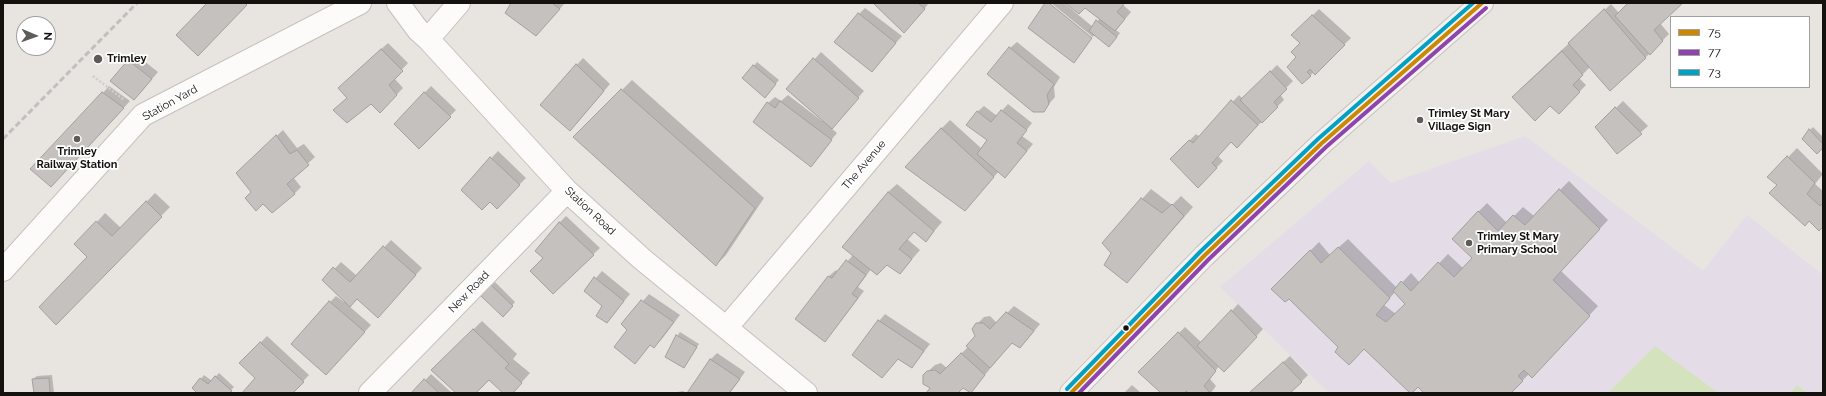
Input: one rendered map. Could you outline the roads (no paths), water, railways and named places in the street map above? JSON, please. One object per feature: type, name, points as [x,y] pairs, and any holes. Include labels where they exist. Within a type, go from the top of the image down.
[{"type":"street","name":"Station Yard","points":[[3,270],[143,116],[360,3]]},
{"type":"street","name":"Station Road","points":[[398,3],[418,30],[428,39],[567,191],[642,259],[727,328],[799,391]]},
{"type":"street","points":[[428,39],[459,3]]},
{"type":"street","name":"The Avenue","points":[[727,328],[1002,3]]},
{"type":"street","points":[[1071,393],[1204,256],[1311,154],[1482,3]]},
{"type":"street","name":"New Road","points":[[370,393],[567,191]]},
{"type":"railway","points":[[3,139],[137,3]]},
{"type":"place","name":"Trimley","points":[[98,59]]},
{"type":"place","name":"Trimley St Mary Village Sign","points":[[1420,120]]},
{"type":"place","name":"Trimley Railway Station","points":[[77,139]]},
{"type":"place","name":"Trimley St Mary Primary School","points":[[1469,243]]}]
